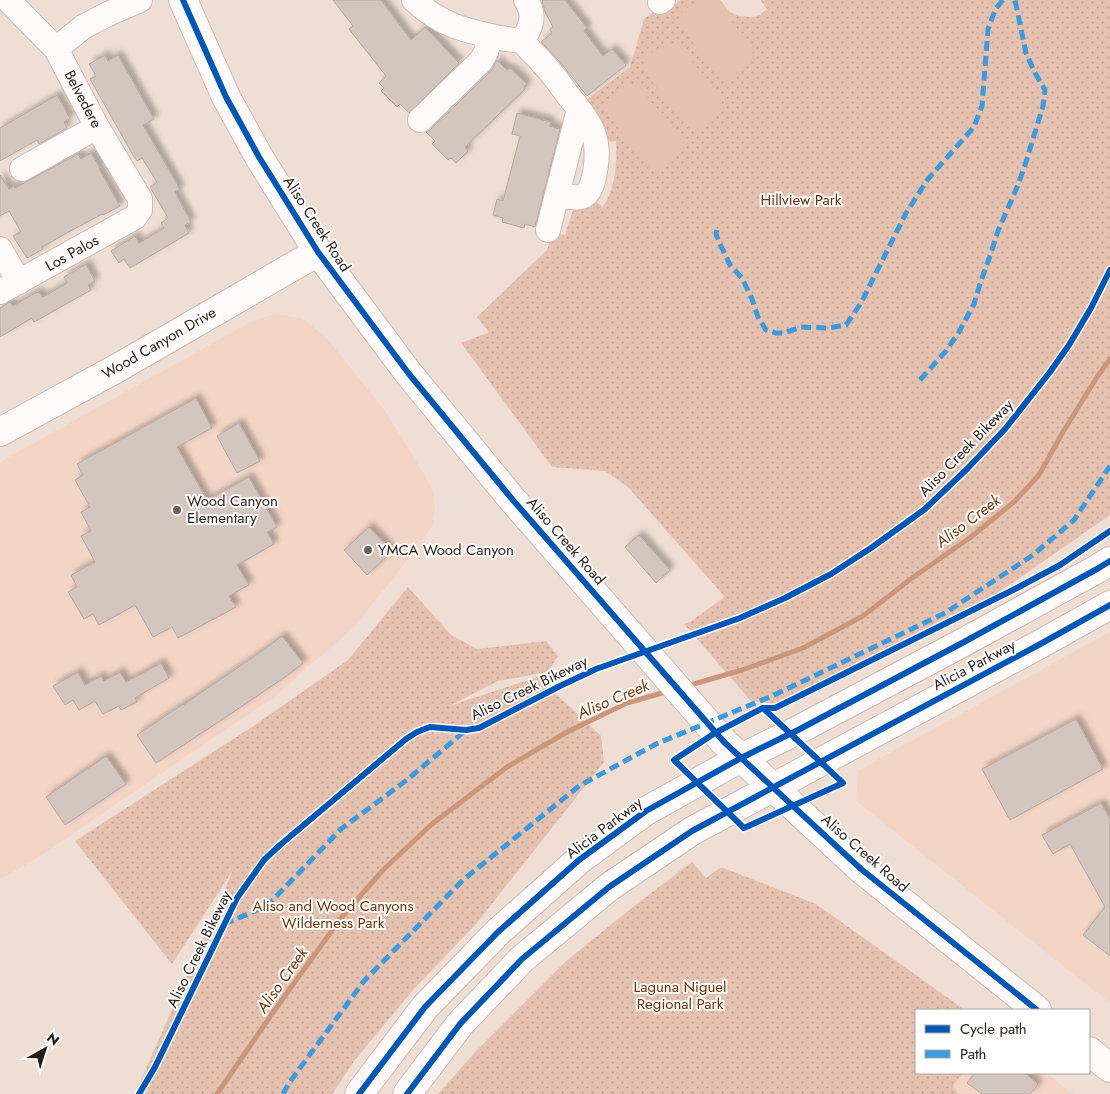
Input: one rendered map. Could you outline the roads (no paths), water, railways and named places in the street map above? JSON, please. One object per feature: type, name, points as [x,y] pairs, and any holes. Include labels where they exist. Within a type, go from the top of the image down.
[{"type":"main road","name":"Aliso Creek Road","points":[[183,0],[226,97],[259,156],[318,252],[409,374],[512,498],[732,750],[861,869],[1036,1009]]},
{"type":"main road","name":"Wood Canyon Drive","points":[[0,432],[129,361],[318,252]]},
{"type":"main road","name":"Alicia Parkway","points":[[359,1094],[425,1007],[498,932],[579,860],[646,811],[732,750],[791,734],[948,651],[1110,561]]},
{"type":"main road","name":"Alicia Parkway","points":[[407,1094],[460,1024],[522,959],[609,887],[692,831],[1110,605]]},
{"type":"main road","points":[[1090,1052],[1110,1068]]},
{"type":"street","name":"Belvedere","points":[[8,0],[56,48],[97,127],[140,199],[140,210]]},
{"type":"street","points":[[56,48],[83,27],[140,0]]},
{"type":"street","points":[[522,42],[529,31],[532,19],[530,6],[526,0]]},
{"type":"street","points":[[423,3],[440,20],[457,28],[522,42],[544,63],[579,110],[593,132],[597,148],[597,164],[591,188],[583,197],[575,198],[557,194]]},
{"type":"street","points":[[420,120],[481,61],[486,52],[490,36]]},
{"type":"street","points":[[548,230],[579,110]]},
{"type":"street","points":[[22,170],[97,127]]},
{"type":"street","name":"Los Palos","points":[[10,287],[135,217],[140,210]]},
{"type":"street","points":[[0,248],[10,287]]},
{"type":"waterway","name":"Aliso Creek","points":[[687,686],[742,670],[803,648],[863,616],[912,578],[971,537],[1015,501],[1039,475],[1063,432],[1110,359]]},
{"type":"waterway","name":"Aliso Creek","points":[[217,1094],[341,918],[383,870],[432,824],[507,767],[567,732],[627,703],[669,691]]},
{"type":"place","name":"Wood Canyon Elementary","points":[[177,510]]},
{"type":"place","name":"YMCA Wood Canyon","points":[[368,550]]},
{"type":"park label","name":"Hillview Park","points":[[801,200]]},
{"type":"park label","name":"Aliso and Wood Canyons Wilderness Park","points":[[333,914]]},
{"type":"park label","name":"Laguna Niguel Regional Park","points":[[680,996]]}]
